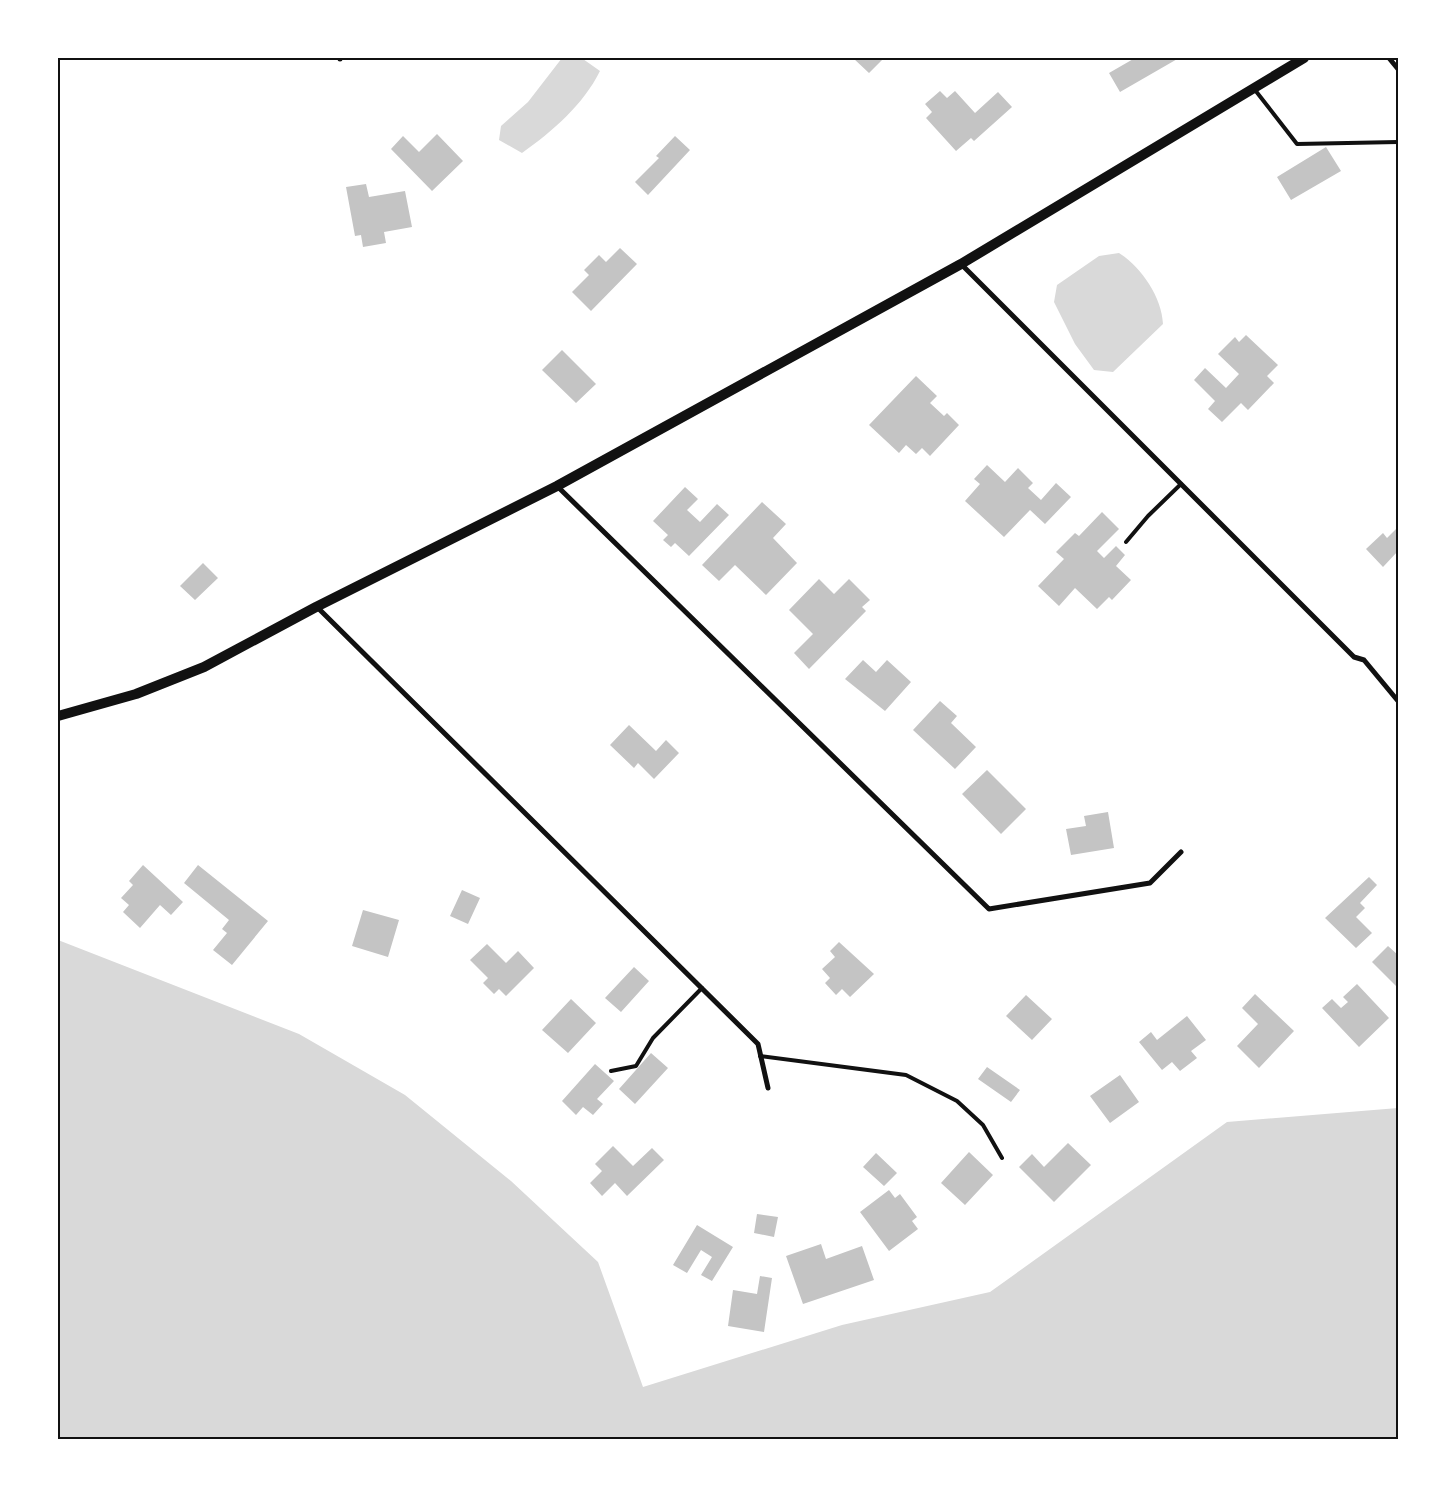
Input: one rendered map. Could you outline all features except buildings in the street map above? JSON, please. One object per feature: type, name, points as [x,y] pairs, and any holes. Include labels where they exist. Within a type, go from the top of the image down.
[{"type":"main road","points":[[58,716],[136,694],[204,667],[316,607],[557,486],[961,264],[1304,58]]},
{"type":"street","points":[[1389,58],[1398,70]]},
{"type":"street","points":[[961,264],[1354,657],[1364,660],[1398,701]]},
{"type":"street","points":[[557,486],[990,909],[1150,883],[1181,852]]},
{"type":"street","points":[[316,607],[758,1044],[768,1088]]},
{"type":"lane","points":[[1254,88],[1297,144],[1398,142]]},
{"type":"lane","points":[[1126,542],[1148,516],[1181,484]]},
{"type":"lane","points":[[611,1071],[636,1066],[653,1038],[702,988]]},
{"type":"lane","points":[[760,1056],[906,1075],[957,1101],[982,1125],[1002,1158]]},
{"type":"shaded area","points":[[562,58],[583,59],[600,71],[585,95],[556,126],[522,153],[499,140],[501,126],[528,102]]},
{"type":"shaded area","points":[[1119,253],[1135,266],[1149,284],[1159,303],[1163,324],[1113,372],[1094,370],[1075,344],[1054,302],[1057,285],[1099,256]]},
{"type":"shaded area","points":[[58,940],[299,1034],[405,1095],[511,1181],[598,1262],[643,1387],[842,1325],[990,1292],[1227,1122],[1398,1108],[1398,1439],[58,1439]]}]
